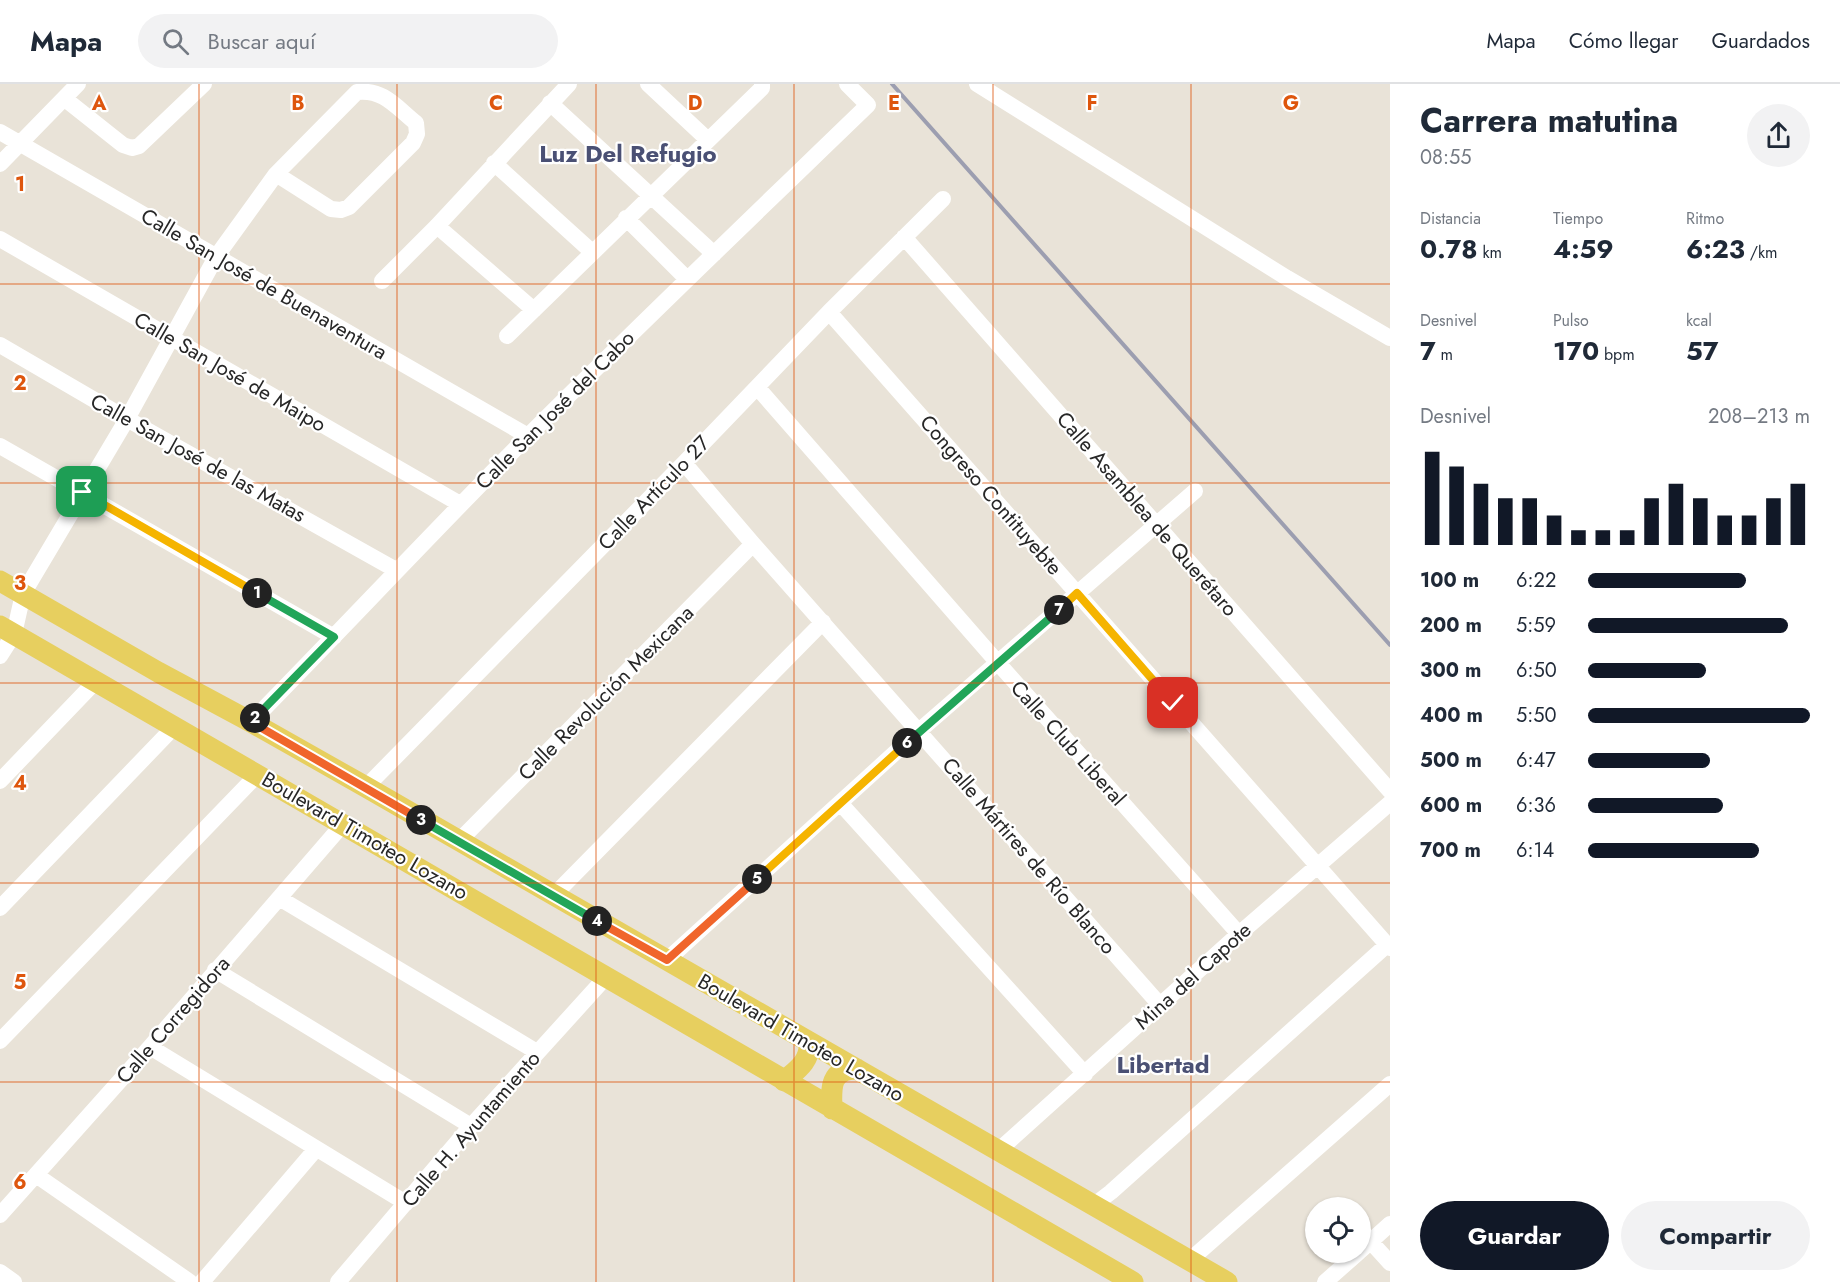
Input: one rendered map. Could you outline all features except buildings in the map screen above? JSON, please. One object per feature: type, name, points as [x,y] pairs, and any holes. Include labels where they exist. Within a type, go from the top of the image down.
[{"type":"main road","name":"Boulevard Timoteo Lozano","points":[[0,581],[158,672],[366,787],[1227,1282]]},
{"type":"main road","name":"Boulevard Timoteo Lozano","points":[[7,630],[344,823],[832,1109],[1133,1282]]},
{"type":"main road","points":[[784,1081],[804,1063],[808,1055],[809,1042]]},
{"type":"main road","points":[[832,1109],[831,1094],[834,1080],[847,1069],[857,1069]]},
{"type":"street","points":[[0,164],[78,84]]},
{"type":"street","points":[[65,99],[123,145],[132,148],[139,146],[204,84]]},
{"type":"street","points":[[382,281],[569,84]]},
{"type":"street","points":[[648,84],[708,140]]},
{"type":"street","name":"Calle San José del Cabo","points":[[251,722],[460,504],[867,105],[847,84]]},
{"type":"street","points":[[977,84],[1287,278],[1390,338]]},
{"type":"street","points":[[507,336],[762,86]]},
{"type":"street","points":[[0,656],[7,630],[23,594],[127,419],[216,257],[276,174],[357,92],[369,91],[383,95],[416,123],[417,134],[413,143],[349,207],[341,210],[331,209],[276,174]]},
{"type":"street","points":[[550,103],[714,254]]},
{"type":"street","name":"Calle San José de Buenaventura","points":[[0,132],[528,436]]},
{"type":"street","points":[[494,163],[592,252]]},
{"type":"street","name":"Calle Artículo 27","points":[[366,787],[830,312],[943,200]]},
{"type":"street","points":[[626,218],[687,279]]},
{"type":"street","points":[[437,225],[534,310]]},
{"type":"street","name":"Calle Asamblea de Querétaro","points":[[904,237],[1390,791]]},
{"type":"street","name":"Calle San José de Maipo","points":[[0,239],[460,504]]},
{"type":"street","name":"Congreso Contituyebte","points":[[830,312],[1389,947]]},
{"type":"street","name":"Calle San José de las Matas","points":[[0,345],[396,570]]},
{"type":"street","name":"Calle Club Liberal","points":[[757,387],[1239,934]]},
{"type":"street","points":[[0,446],[334,637]]},
{"type":"street","name":"Calle Mártires de Río Blanco","points":[[684,463],[1160,1005]]},
{"type":"street","points":[[667,960],[919,732],[1195,491]]},
{"type":"street","name":"Calle Revolución Mexicana","points":[[459,841],[753,544]]},
{"type":"street","points":[[553,896],[823,622]]},
{"type":"street","points":[[0,781],[96,681]]},
{"type":"street","points":[[0,908],[175,726]]},
{"type":"street","points":[[0,1041],[258,774]]},
{"type":"street","name":"Mina del Capote","points":[[998,1151],[1239,934],[1390,803]]},
{"type":"street","points":[[841,804],[1084,1074]]},
{"type":"street","name":"Calle Corregidora","points":[[0,1215],[150,1047],[344,823]]},
{"type":"street","points":[[279,898],[537,1052]]},
{"type":"street","points":[[1094,1205],[1389,947]]},
{"type":"street","points":[[215,970],[471,1126]]},
{"type":"street","name":"Calle H. Ayuntamiento","points":[[338,1282],[471,1126],[606,977]]},
{"type":"street","points":[[150,1047],[406,1203]]},
{"type":"street","points":[[1190,1260],[1390,1084]]},
{"type":"street","points":[[202,1282],[316,1149]]},
{"type":"street","points":[[36,1175],[190,1282]]},
{"type":"street","points":[[1371,1241],[1390,1224]]},
{"type":"street","points":[[1371,1252],[1390,1263]]},
{"type":"street","points":[[1325,1282],[1346,1263]]},
{"type":"street","points":[[0,1272],[14,1282]]},
{"type":"railway","points":[[892,84],[1390,645]]},
{"type":"district","name":"Luz Del Refugio","points":[[628,153]]},
{"type":"district","name":"Libertad","points":[[1163,1064]]},
{"type":"route","points":[[82,492],[334,637],[251,722],[667,960],[919,732],[1077,593],[1173,703]]}]
